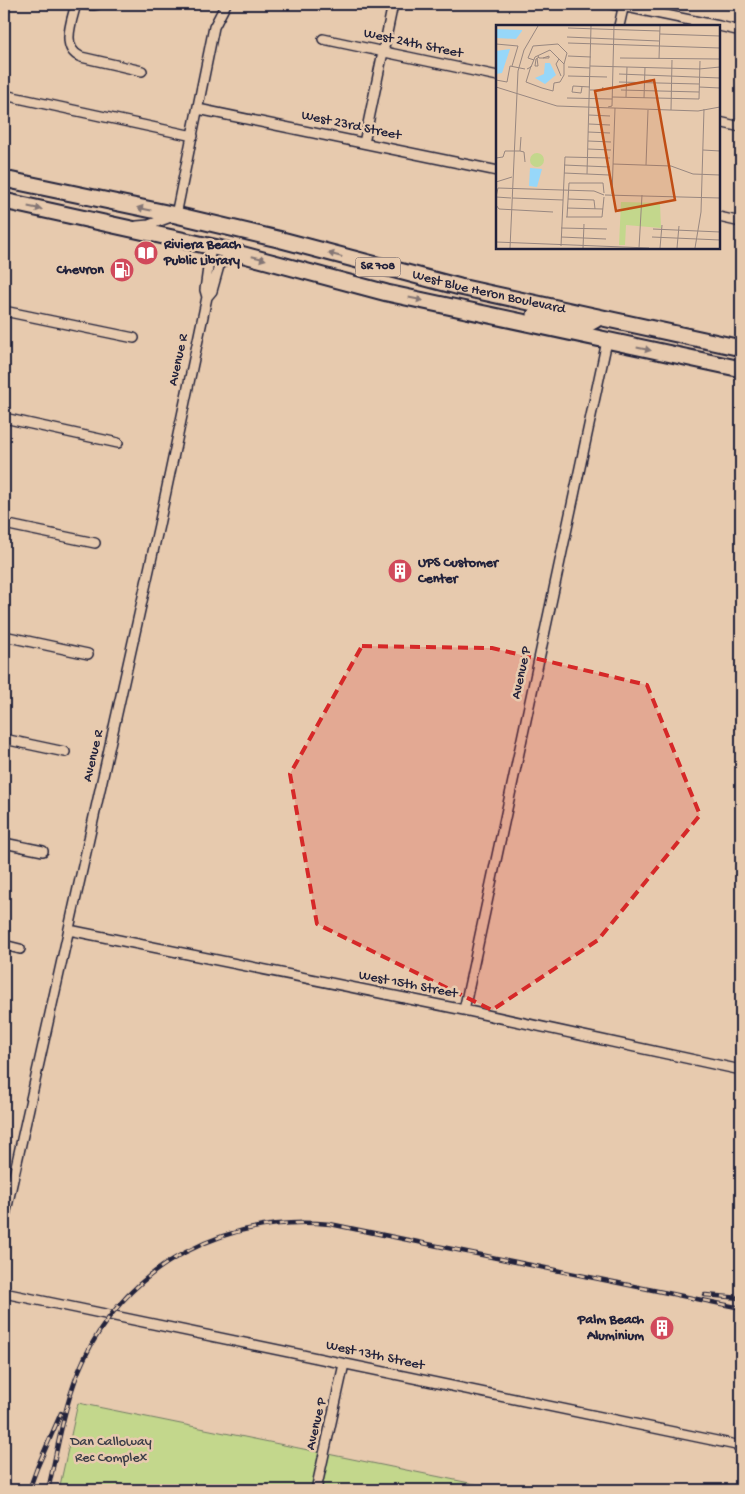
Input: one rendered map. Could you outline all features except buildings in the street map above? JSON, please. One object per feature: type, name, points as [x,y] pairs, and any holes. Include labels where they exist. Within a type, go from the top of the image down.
[{"type":"main road","name":"West Blue Heron Boulevard","points":[[4,179],[278,239],[460,287],[741,348]]},
{"type":"main road","name":"West Blue Heron Boulevard","points":[[4,201],[211,246],[387,293],[741,369]]},
{"type":"main road","points":[[483,314],[500,308],[586,325],[599,317]]},
{"type":"main road","points":[[607,341],[620,333],[642,335],[704,348],[712,342]]},
{"type":"street","points":[[98,4],[78,4],[69,40],[74,53],[81,57],[142,71]]},
{"type":"street","points":[[126,227],[149,225],[176,216],[214,27],[226,4]]},
{"type":"street","points":[[364,143],[393,4]]},
{"type":"street","points":[[612,4],[714,25]]},
{"type":"street","points":[[619,25],[624,5]]},
{"type":"street","points":[[720,26],[741,31]]},
{"type":"street","name":"West 24th Street","points":[[322,39],[496,76]]},
{"type":"street","points":[[4,95],[192,136]]},
{"type":"street","name":"West 23rd Street","points":[[198,109],[496,171]]},
{"type":"street","points":[[720,122],[741,127]]},
{"type":"street","points":[[720,217],[741,222]]},
{"type":"street","name":"Avenue R","points":[[4,1220],[159,525],[207,296],[205,290],[211,246]]},
{"type":"street","name":"Avenue R","points":[[207,296],[212,291],[220,266],[234,252]]},
{"type":"street","points":[[4,310],[134,338]]},
{"type":"street","name":"Avenue P","points":[[464,1010],[607,341]]},
{"type":"street","points":[[4,418],[118,443]]},
{"type":"street","points":[[4,524],[95,542]]},
{"type":"street","points":[[4,636],[88,654]]},
{"type":"street","points":[[4,739],[65,752]]},
{"type":"street","points":[[4,843],[43,851]]},
{"type":"street","name":"West 15th Street","points":[[69,930],[464,1010],[741,1070]]},
{"type":"street","points":[[4,945],[20,949]]},
{"type":"street","name":"West 13th Street","points":[[4,1293],[741,1446]]},
{"type":"street","name":"Avenue P","points":[[316,1490],[344,1364]]},
{"type":"highlighted area","points":[[362,646],[492,648],[647,685],[700,815],[598,940],[492,1010],[317,924],[290,774]]},
{"type":"green space","name":"Dan Calloway Rec Complex","points":[[78,1403],[504,1490],[59,1490]]},
{"type":"railway","points":[[48,1490],[63,1423],[77,1374],[104,1325],[127,1296],[155,1272],[186,1252],[219,1237],[255,1228],[292,1223],[330,1224],[741,1308]]},
{"type":"railway","points":[[705,1295],[741,1298]]},
{"type":"railway","points":[[29,1490],[61,1413]]},
{"type":"place","name":"Riviera Beach Public Library","points":[[146,253]]},
{"type":"place","name":"Chevron","points":[[122,270]]},
{"type":"place","name":"UPS Customer Center","points":[[400,571]]},
{"type":"place","name":"Palm Beach Aluminium","points":[[662,1328]]}]
